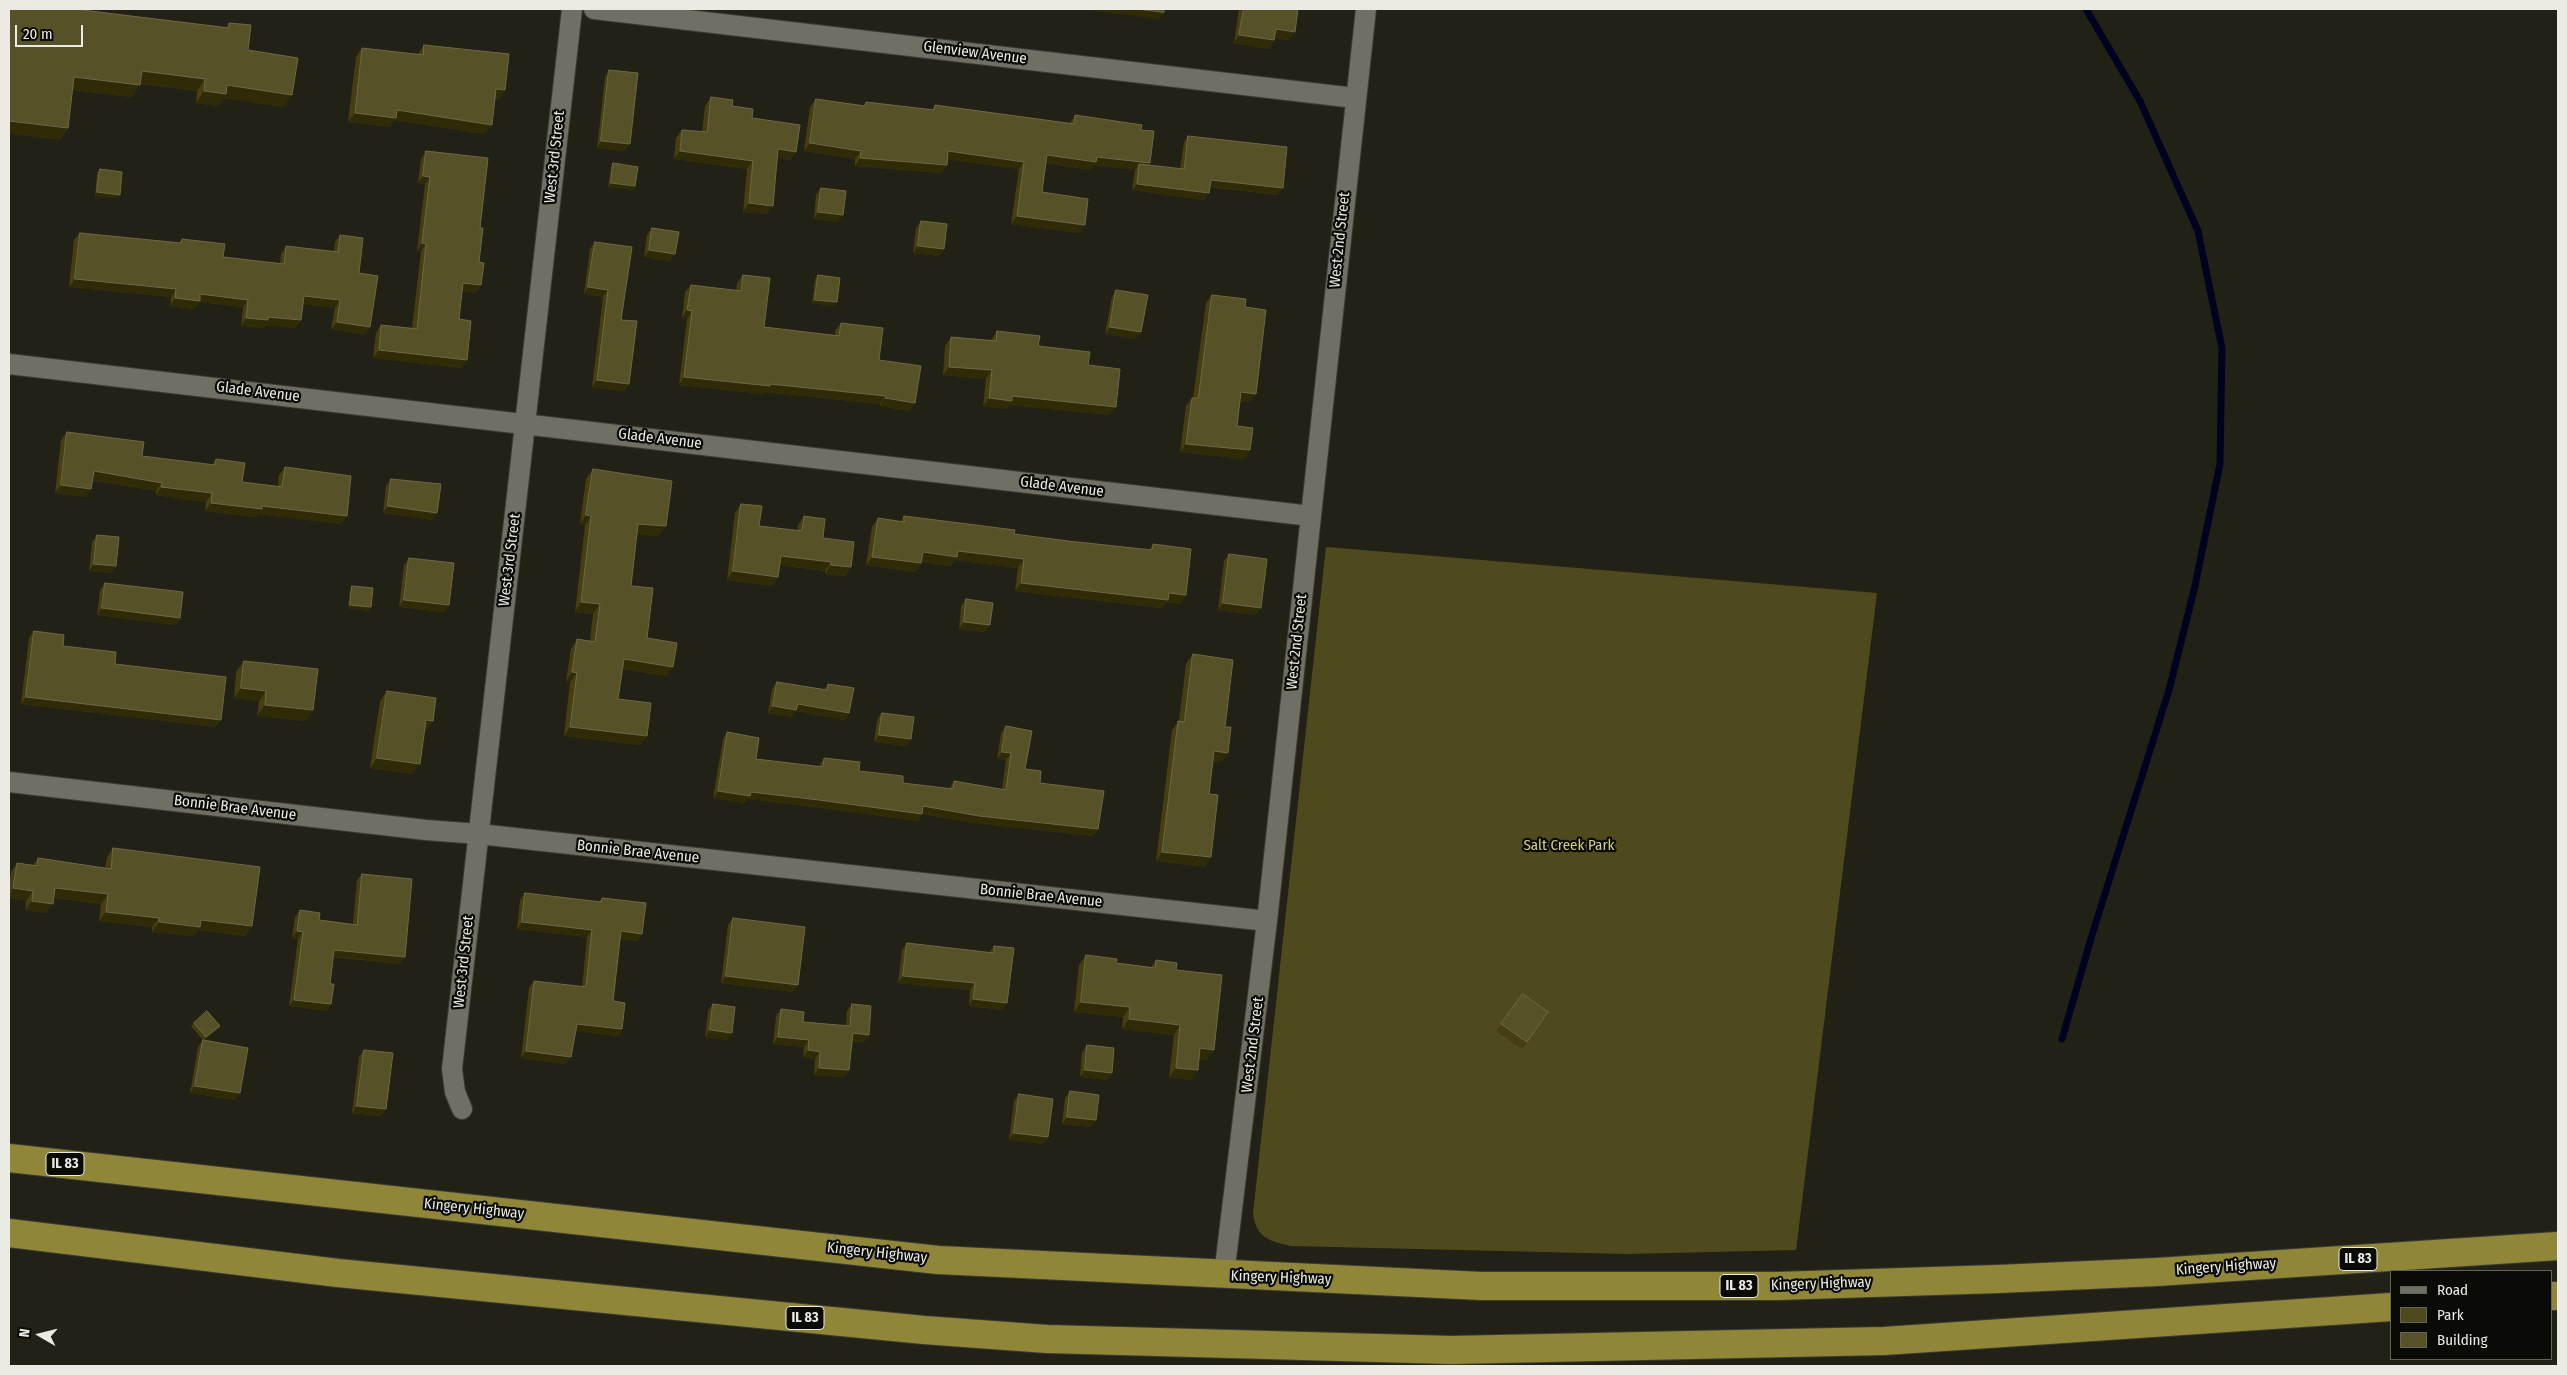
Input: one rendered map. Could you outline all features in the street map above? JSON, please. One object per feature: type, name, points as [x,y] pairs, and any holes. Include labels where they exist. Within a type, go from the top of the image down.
[{"type":"highway","name":"Kingery Highway","points":[[9,1158],[938,1260],[1481,1286],[1777,1286],[2157,1272],[2558,1246]]},
{"type":"highway","name":"IL 83","points":[[9,1233],[363,1276],[924,1330],[1047,1339],[1451,1350],[1884,1341],[2390,1307]]},
{"type":"street","name":"West 3rd Street","points":[[462,1109],[455,1092],[452,1069],[572,9]]},
{"type":"street","name":"Glenview Avenue","points":[[594,9],[1356,98]]},
{"type":"street","name":"West 2nd Street","points":[[1224,1275],[1267,921],[1366,9]]},
{"type":"street","name":"Glade Avenue","points":[[9,364],[1311,516]]},
{"type":"street","name":"Bonnie Brae Avenue","points":[[9,782],[426,830],[479,834],[1267,921]]},
{"type":"green space","name":"Salt Creek Park","points":[[1326,547],[1877,593],[1796,1250],[1627,1254],[1291,1246],[1270,1240],[1257,1228],[1253,1213]]},
{"type":"building","points":[[9,9],[82,9],[229,28],[229,23],[251,25],[248,50],[298,58],[292,95],[227,85],[226,94],[204,91],[205,79],[142,71],[140,85],[74,77],[68,128],[9,121]]},
{"type":"building","points":[[1138,9],[1164,9],[1164,12]]},
{"type":"building","points":[[1244,9],[1298,9],[1295,32],[1276,29],[1274,40],[1239,35]]},
{"type":"building","points":[[424,45],[509,54],[505,90],[496,89],[492,125],[397,110],[396,118],[355,113],[362,48],[423,55]]},
{"type":"building","points":[[609,70],[638,73],[630,144],[601,141]]},
{"type":"building","points":[[711,97],[733,100],[732,106],[753,109],[752,118],[800,125],[796,152],[778,149],[773,206],[749,203],[753,161],[680,151],[682,130],[707,132]]},
{"type":"building","points":[[816,99],[865,106],[866,102],[934,110],[935,105],[1074,124],[1075,115],[1142,125],[1141,130],[1154,131],[1150,163],[1097,157],[1096,162],[1047,155],[1042,192],[1088,199],[1085,225],[1017,216],[1024,162],[948,151],[947,165],[860,158],[861,151],[810,143]]},
{"type":"building","points":[[1188,136],[1287,147],[1283,188],[1211,180],[1209,193],[1137,184],[1139,164],[1184,169]]},
{"type":"building","points":[[426,151],[488,158],[480,228],[483,228],[479,262],[484,263],[481,285],[463,283],[459,319],[471,321],[467,360],[379,350],[381,325],[417,329],[426,244],[422,243],[430,177],[423,176]]},
{"type":"building","points":[[613,163],[638,167],[635,186],[611,183]]},
{"type":"building","points":[[100,169],[122,172],[120,195],[97,192]]},
{"type":"building","points":[[821,188],[846,191],[843,215],[818,212]]},
{"type":"building","points":[[921,221],[947,224],[944,249],[918,246]]},
{"type":"building","points":[[652,228],[679,232],[675,254],[649,250]]},
{"type":"building","points":[[80,233],[181,243],[182,239],[225,244],[223,257],[284,264],[286,246],[338,252],[340,235],[363,238],[359,273],[378,276],[370,327],[337,322],[340,300],[304,296],[301,320],[268,317],[268,320],[246,318],[248,300],[200,294],[200,301],[175,298],[176,289],[75,279]]},
{"type":"building","points":[[595,242],[632,247],[621,320],[637,321],[629,384],[597,380],[608,290],[588,287]]},
{"type":"building","points":[[743,275],[770,278],[764,327],[839,336],[841,323],[883,328],[879,360],[921,366],[915,403],[885,398],[886,396],[684,377],[692,311],[687,310],[691,285],[741,291]]},
{"type":"building","points":[[818,275],[840,278],[837,302],[815,300]]},
{"type":"building","points":[[1116,290],[1148,295],[1141,332],[1110,327]]},
{"type":"building","points":[[1212,295],[1246,299],[1245,307],[1266,310],[1256,394],[1241,392],[1237,426],[1253,428],[1250,450],[1186,444],[1192,398],[1198,398]]},
{"type":"building","points":[[997,331],[1040,336],[1038,346],[1090,352],[1088,365],[1120,369],[1116,407],[1012,396],[1012,401],[989,398],[992,370],[949,367],[951,337],[996,341]]},
{"type":"building","points":[[67,432],[144,442],[142,456],[215,465],[216,459],[245,463],[242,482],[282,487],[285,467],[351,476],[347,516],[262,506],[262,509],[211,503],[212,493],[161,487],[162,483],[94,471],[91,489],[61,485]]},
{"type":"building","points":[[593,469],[672,481],[666,526],[638,524],[631,586],[653,588],[647,638],[677,643],[673,667],[624,659],[618,699],[651,703],[647,736],[570,727],[577,673],[572,672],[577,639],[595,642],[600,604],[581,602],[591,516],[586,515]]},
{"type":"building","points":[[391,479],[441,484],[437,513],[388,506]]},
{"type":"building","points":[[741,504],[762,506],[759,526],[802,531],[804,516],[825,519],[823,538],[854,542],[851,567],[831,565],[831,562],[781,556],[778,577],[733,571]]},
{"type":"building","points":[[904,516],[1015,530],[1014,534],[1068,541],[1152,550],[1153,544],[1191,549],[1186,595],[1169,593],[1168,600],[1021,583],[1024,559],[958,551],[957,557],[923,552],[921,563],[872,557],[878,518],[904,522]]},
{"type":"building","points":[[97,535],[119,537],[116,566],[94,564]]},
{"type":"building","points":[[1229,554],[1267,559],[1261,608],[1223,603]]},
{"type":"building","points":[[409,558],[454,563],[449,605],[404,600]]},
{"type":"building","points":[[105,583],[183,592],[180,618],[102,608]]},
{"type":"building","points":[[352,586],[373,588],[371,607],[350,605]]},
{"type":"building","points":[[966,599],[993,603],[990,625],[964,622]]},
{"type":"building","points":[[34,631],[64,635],[63,646],[116,652],[115,664],[226,677],[221,720],[26,697]]},
{"type":"building","points":[[1193,654],[1233,660],[1225,727],[1231,727],[1228,753],[1214,751],[1209,794],[1218,795],[1211,857],[1162,852],[1178,721],[1184,722]]},
{"type":"building","points":[[244,661],[318,669],[313,710],[265,705],[266,691],[241,688]]},
{"type":"building","points":[[777,682],[827,690],[828,684],[854,688],[849,713],[798,704],[796,710],[773,706]]},
{"type":"building","points":[[387,691],[436,698],[433,721],[426,720],[420,764],[377,758]]},
{"type":"building","points":[[882,713],[914,717],[911,739],[879,735]]},
{"type":"building","points":[[1006,726],[1032,731],[1025,769],[1041,771],[1040,783],[1104,791],[1098,829],[979,816],[923,806],[922,814],[751,792],[750,796],[718,791],[727,732],[759,738],[756,759],[823,767],[824,758],[860,762],[859,771],[903,776],[903,783],[953,789],[954,781],[1006,790],[1011,753],[1002,752]]},
{"type":"building","points":[[113,848],[260,867],[252,926],[201,920],[200,927],[159,922],[159,918],[106,912],[108,894],[55,888],[53,904],[32,901],[33,891],[13,888],[17,863],[37,866],[38,858],[111,869]]},
{"type":"building","points":[[362,874],[412,879],[405,957],[334,950],[330,984],[334,984],[331,1004],[294,1000],[303,932],[297,931],[300,910],[320,913],[319,920],[357,925]]},
{"type":"building","points":[[525,893],[601,902],[602,898],[646,903],[642,934],[621,931],[613,1001],[625,1003],[622,1029],[577,1024],[571,1057],[526,1051],[534,981],[586,987],[592,930],[522,922]]},
{"type":"building","points":[[733,918],[805,927],[798,985],[726,976]]},
{"type":"building","points":[[907,943],[994,953],[994,946],[1014,948],[1007,1003],[973,999],[975,983],[903,976]]},
{"type":"building","points":[[1086,955],[1117,959],[1116,963],[1155,968],[1156,960],[1177,963],[1176,970],[1222,975],[1214,1050],[1200,1048],[1198,1070],[1176,1068],[1180,1025],[1129,1019],[1130,1007],[1081,1002]]},
{"type":"building","points":[[1523,994],[1548,1012],[1527,1042],[1501,1024]]},
{"type":"building","points":[[713,1004],[735,1007],[732,1033],[710,1030]]},
{"type":"building","points":[[852,1004],[871,1006],[869,1035],[853,1033],[849,1070],[819,1068],[820,1052],[808,1050],[809,1040],[778,1037],[781,1009],[804,1012],[803,1022],[850,1026]]},
{"type":"building","points":[[207,1011],[220,1026],[206,1037],[194,1023]]},
{"type":"building","points":[[203,1040],[248,1048],[240,1093],[195,1086]]},
{"type":"building","points":[[1087,1045],[1114,1048],[1112,1073],[1085,1070]]},
{"type":"building","points":[[364,1050],[393,1053],[386,1109],[357,1106]]},
{"type":"building","points":[[1070,1091],[1099,1095],[1096,1120],[1067,1117]]},
{"type":"building","points":[[1019,1094],[1053,1099],[1048,1137],[1014,1133]]},
{"type":"waterway","points":[[2062,1039],[2092,935],[2169,690],[2195,586],[2220,464],[2222,348],[2198,231],[2140,101],[2086,9]]}]
